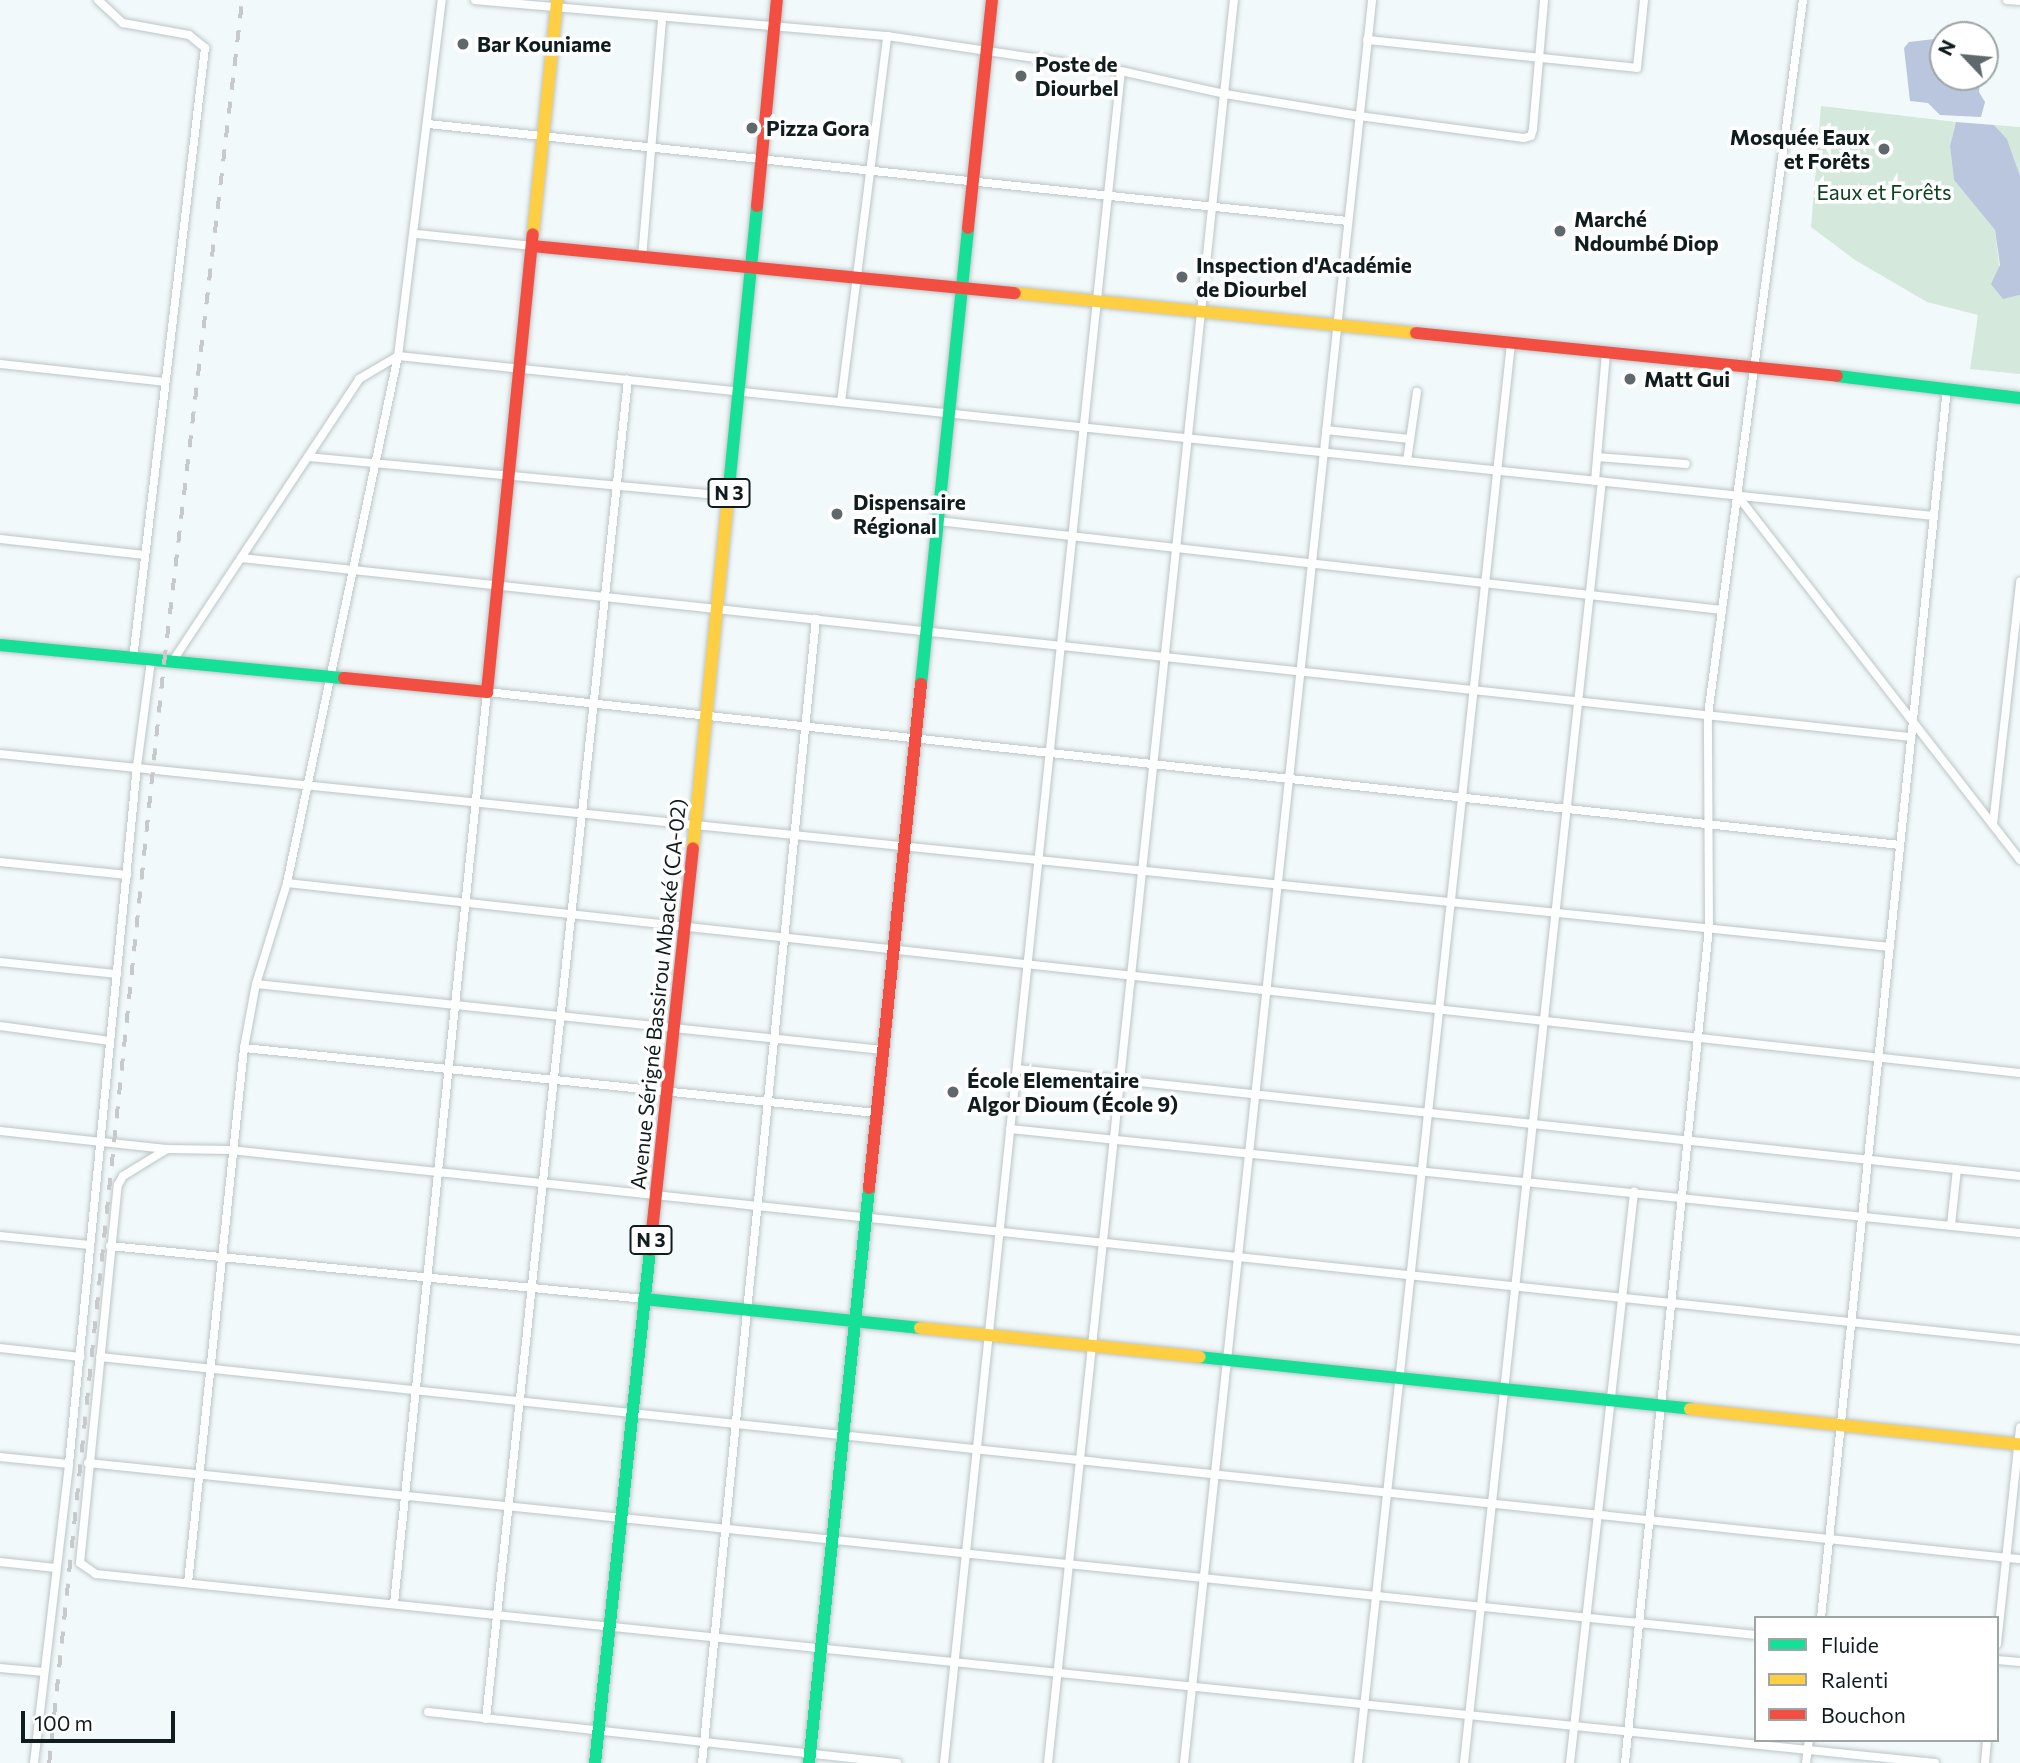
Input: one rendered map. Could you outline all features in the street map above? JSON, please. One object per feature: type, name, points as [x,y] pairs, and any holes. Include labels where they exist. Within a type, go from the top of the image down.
[{"type":"street","points":[[98,0],[124,23],[189,35],[205,48],[133,659]]},
{"type":"street","points":[[188,1583],[230,1150],[244,1048],[256,984],[287,883],[398,356],[416,234],[442,0]]},
{"type":"street","points":[[475,0],[557,4],[662,19],[887,36],[1121,71],[1224,94],[1359,116],[1531,136],[1544,0]]},
{"type":"street","name":"N 3","points":[[751,271],[777,0]]},
{"type":"street","points":[[809,1758],[992,0]]},
{"type":"street","points":[[1048,1763],[1234,0]]},
{"type":"street","points":[[1184,1763],[1371,0]]},
{"type":"street","points":[[1367,40],[1637,68],[1644,0]]},
{"type":"street","points":[[1625,1763],[1709,928],[1711,822],[1708,715],[1803,0]]},
{"type":"street","points":[[2007,0],[2020,1]]},
{"type":"street","points":[[394,1604],[557,4]]},
{"type":"street","points":[[642,258],[662,19]]},
{"type":"street","points":[[841,402],[887,36]]},
{"type":"street","points":[[944,1763],[1121,71]]},
{"type":"street","points":[[428,124],[1348,221]]},
{"type":"street","points":[[416,234],[751,271],[1754,366],[2020,398]]},
{"type":"street","name":"Avenue Sérigné Bassirou Mbacké (CA-02)","points":[[594,1763],[696,823],[751,271]]},
{"type":"street","points":[[1358,1763],[1511,343]]},
{"type":"street","points":[[1464,1763],[1590,592],[1606,352]]},
{"type":"street","points":[[34,1763],[80,1357],[136,766],[162,662],[241,558],[359,379],[398,356],[1934,516]]},
{"type":"street","points":[[0,364],[165,382]]},
{"type":"street","points":[[486,1719],[628,380]]},
{"type":"street","points":[[1821,1616],[1947,389]]},
{"type":"street","points":[[1407,461],[1417,392]]},
{"type":"street","points":[[1326,430],[1409,439]]},
{"type":"street","points":[[308,457],[729,496]]},
{"type":"street","points":[[1597,457],[1686,464]]},
{"type":"street","points":[[1737,495],[2020,860]]},
{"type":"street","points":[[938,521],[1311,564],[1590,592],[1722,610]]},
{"type":"street","points":[[0,539],[145,555]]},
{"type":"street","points":[[241,558],[1912,737]]},
{"type":"street","points":[[1993,824],[2020,582]]},
{"type":"street","points":[[702,1763],[816,619]]},
{"type":"street","points":[[0,645],[487,692],[1462,798],[1711,822],[1900,845]]},
{"type":"street","points":[[0,754],[308,782],[1890,947]]},
{"type":"street","points":[[0,862],[127,875]]},
{"type":"street","points":[[287,883],[2020,1073]]},
{"type":"street","points":[[0,962],[117,974]]},
{"type":"street","points":[[256,984],[883,1051]]},
{"type":"street","points":[[0,1026],[110,1041]]},
{"type":"street","points":[[244,1048],[876,1113]]},
{"type":"street","points":[[1017,1069],[2020,1176]]},
{"type":"street","points":[[1010,1129],[1249,1155],[1422,1169],[2020,1233]]},
{"type":"street","points":[[0,1131],[167,1149],[230,1150],[2020,1340]]},
{"type":"street","points":[[167,1149],[123,1176],[110,1246],[80,1563],[96,1574],[1935,1763]]},
{"type":"street","points":[[1951,1225],[1957,1169]]},
{"type":"street","points":[[1570,1763],[1634,1192]]},
{"type":"street","points":[[0,1236],[90,1245]]},
{"type":"street","points":[[110,1246],[644,1299],[2019,1444]]},
{"type":"street","points":[[0,1348],[80,1357]]},
{"type":"street","points":[[100,1357],[209,1366],[2020,1559]]},
{"type":"street","points":[[1999,1625],[2020,1427]]},
{"type":"street","points":[[0,1457],[69,1464]]},
{"type":"street","points":[[88,1463],[1754,1635]]},
{"type":"street","points":[[0,1562],[57,1568]]},
{"type":"street","points":[[1999,1660],[2020,1662]]},
{"type":"street","points":[[0,1668],[44,1672]]},
{"type":"street","points":[[428,1712],[704,1742],[809,1758],[897,1763]]},
{"type":"street","points":[[1806,1763],[1809,1742]]},
{"type":"street","points":[[1985,1763],[1987,1742]]},
{"type":"green space","name":"Eaux et Forêts","points":[[1821,106],[1956,122],[1950,146],[1954,180],[1995,230],[2003,299],[2020,295],[2020,374],[1970,369],[1978,315],[1927,302],[1855,260],[1811,227]]},
{"type":"green space","points":[[1994,125],[2020,127],[2020,176],[2007,139]]},
{"type":"water","points":[[1929,40],[1929,91],[1979,91],[1985,102],[1981,117],[1940,115],[1928,103],[1910,101],[1904,48],[1909,42]]},
{"type":"water","points":[[1956,122],[1994,125],[2007,139],[2020,176],[2020,295],[2003,299],[1991,284],[2000,265],[1995,230],[1954,180],[1950,146]]},
{"type":"railway","points":[[49,1763],[164,662],[242,0]]},
{"type":"traffic: fast","points":[[729,487],[757,206]]},
{"type":"traffic: fast","points":[[921,684],[968,228]]},
{"type":"traffic: fast","points":[[1837,376],[2020,398]]},
{"type":"traffic: fast","points":[[0,645],[344,678]]},
{"type":"traffic: fast","points":[[809,1763],[869,1188]]},
{"type":"traffic: fast","points":[[595,1763],[650,1250]]},
{"type":"traffic: fast","points":[[644,1299],[920,1328]]},
{"type":"traffic: fast","points":[[1199,1357],[1690,1409]]},
{"type":"traffic: slow","points":[[533,234],[557,0]]},
{"type":"traffic: slow","points":[[1015,293],[1416,333]]},
{"type":"traffic: slow","points":[[693,848],[729,487]]},
{"type":"traffic: slow","points":[[920,1328],[1199,1357]]},
{"type":"traffic: slow","points":[[1690,1409],[2020,1444]]},
{"type":"traffic: jam","points":[[757,206],[777,0]]},
{"type":"traffic: jam","points":[[968,228],[992,0]]},
{"type":"traffic: jam","points":[[344,678],[487,692],[533,234]]},
{"type":"traffic: jam","points":[[533,246],[1015,293]]},
{"type":"traffic: jam","points":[[1416,333],[1837,376]]},
{"type":"traffic: jam","points":[[869,1188],[921,684]]},
{"type":"traffic: jam","points":[[650,1250],[693,848]]},
{"type":"place","name":"Bar Kouniame","points":[[463,44]]},
{"type":"place","name":"Poste de Diourbel","points":[[1021,76]]},
{"type":"place","name":"Pizza Gora","points":[[752,128]]},
{"type":"place","name":"Mosquée Eaux et Forêts","points":[[1884,149]]},
{"type":"place","name":"Marché Ndoumbé Diop","points":[[1560,231]]},
{"type":"place","name":"Inspection d'Académie de Diourbel","points":[[1182,277]]},
{"type":"place","name":"Matt Gui","points":[[1630,379]]},
{"type":"place","name":"Dispensaire Régional","points":[[837,514]]},
{"type":"place","name":"École Elementaire Algor Dioum (École 9)","points":[[953,1092]]}]
